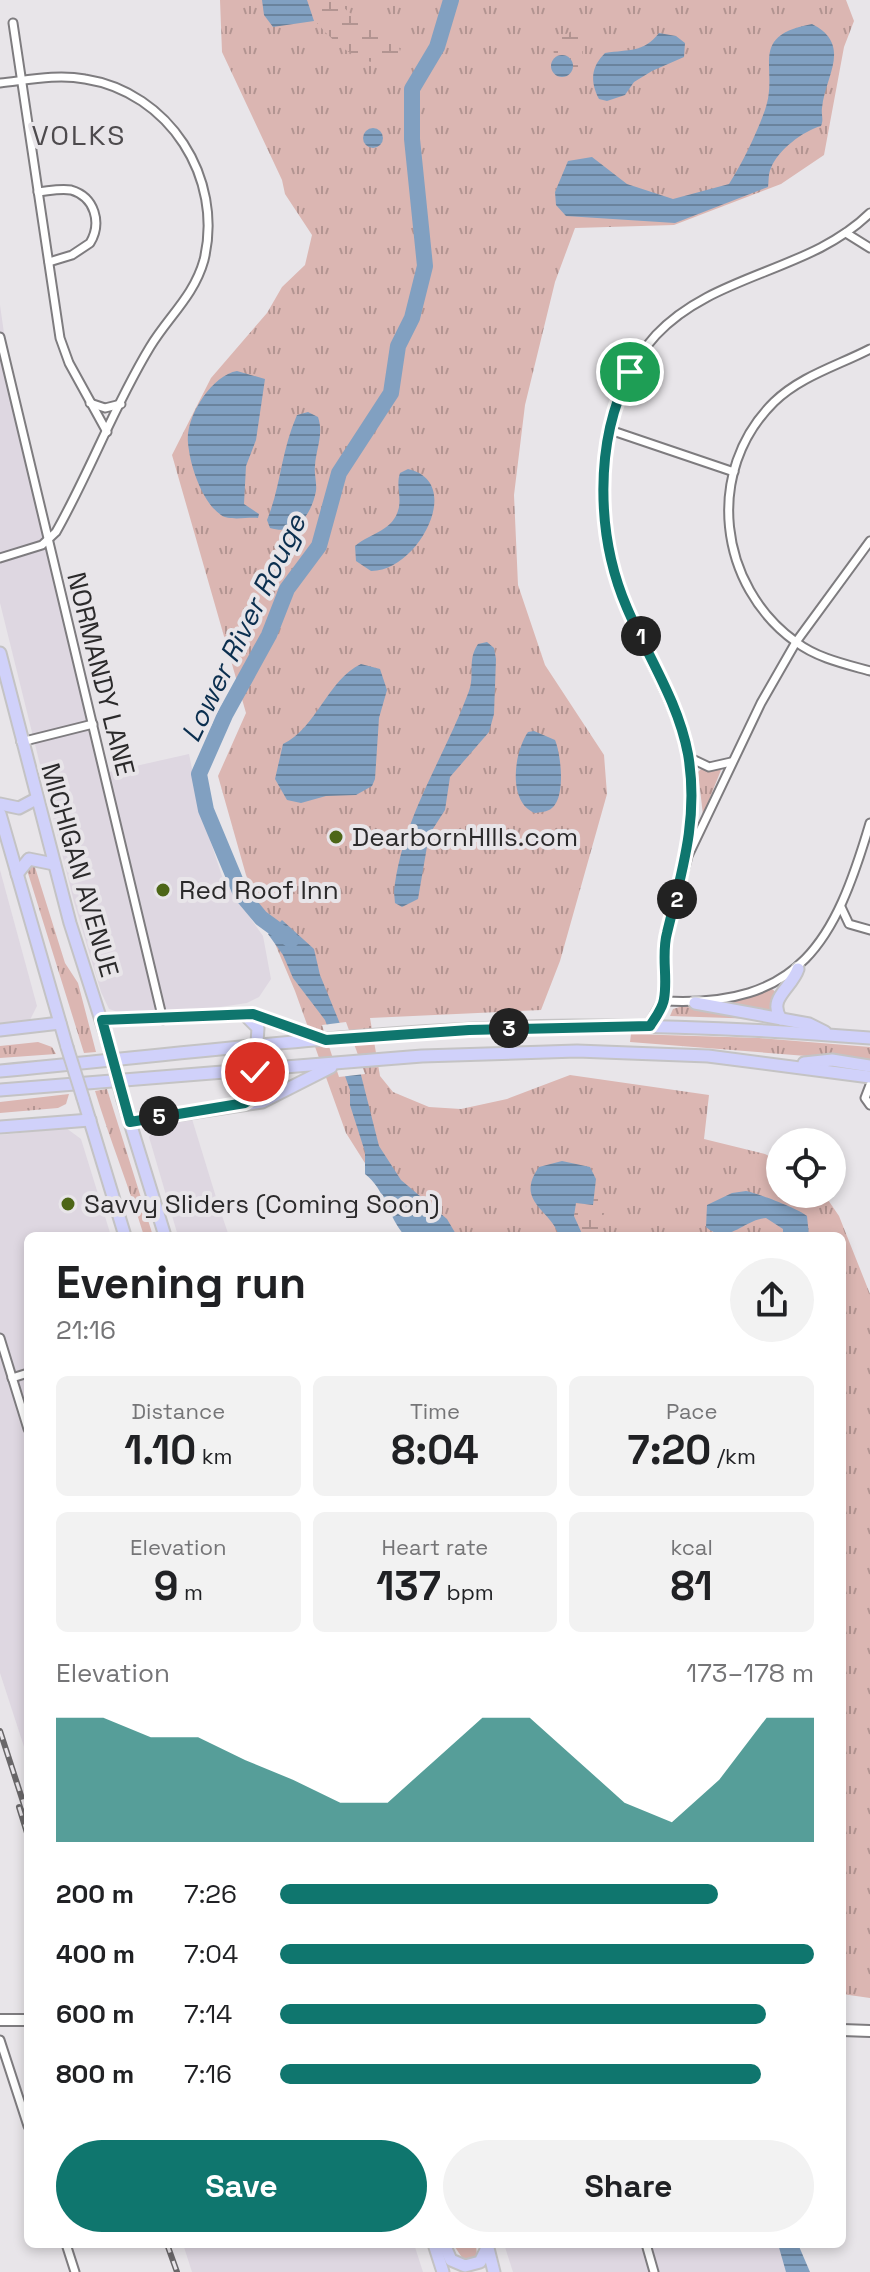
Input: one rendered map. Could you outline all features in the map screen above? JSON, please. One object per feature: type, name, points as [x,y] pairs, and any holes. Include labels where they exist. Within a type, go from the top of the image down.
[{"type":"main road","name":"MICHIGAN AVENUE","points":[[0,653],[54,864],[164,1232]]},
{"type":"main road","points":[[0,804],[19,808],[36,799]]},
{"type":"main road","points":[[0,814],[124,1232]]},
{"type":"main road","points":[[17,874],[29,859],[54,864]]},
{"type":"main road","points":[[781,1019],[776,1009],[777,999],[798,969]]},
{"type":"main road","points":[[650,1026],[664,1001]]},
{"type":"main road","points":[[695,1003],[809,1024],[833,1035]]},
{"type":"main road","points":[[240,1013],[250,1017],[258,1028],[257,1042],[251,1048]]},
{"type":"main road","points":[[102,1020],[163,1020],[240,1013],[265,1017],[326,1040]]},
{"type":"main road","points":[[0,1030],[60,1023]]},
{"type":"main road","points":[[0,1071],[326,1040],[469,1030],[650,1026],[870,1038]]},
{"type":"main road","points":[[0,1090],[368,1060],[577,1051],[694,1055],[870,1077]]},
{"type":"main road","points":[[783,1065],[832,1060],[870,1066]]},
{"type":"main road","points":[[130,1122],[276,1097],[308,1076],[337,1063]]},
{"type":"main road","points":[[245,1103],[259,1095],[263,1084],[260,1075],[247,1069]]},
{"type":"main road","points":[[0,1127],[90,1120]]},
{"type":"main road","points":[[0,2020],[24,2020]]},
{"type":"main road","points":[[846,2030],[870,2031]]},
{"type":"main road","points":[[435,2248],[443,2272]]},
{"type":"main road","points":[[446,2248],[451,2260],[465,2266],[480,2262],[486,2248]]},
{"type":"main road","points":[[488,2248],[494,2272]]},
{"type":"street","points":[[13,23],[62,347],[107,432]]},
{"type":"street","points":[[0,83],[80,78],[132,95],[175,130],[201,177],[208,225],[200,271],[182,307],[149,349],[71,506],[47,541],[0,558]]},
{"type":"street","points":[[38,192],[63,189],[76,192],[92,207],[96,218],[90,243],[72,255],[49,262]]},
{"type":"street","points":[[688,856],[693,805],[688,757],[672,702],[627,609],[615,571],[604,502],[610,430],[630,372],[649,343],[671,321],[707,297],[846,233],[870,213]]},
{"type":"street","points":[[846,233],[870,248]]},
{"type":"street","name":"NORMANDY LANE","points":[[0,337],[163,1020]]},
{"type":"street","points":[[870,349],[810,376],[775,401],[753,429],[734,472],[728,522],[739,571],[763,611],[796,642],[834,660],[870,671]]},
{"type":"street","points":[[90,403],[105,408],[121,404]]},
{"type":"street","points":[[610,430],[734,472]]},
{"type":"street","points":[[870,541],[796,642],[731,762],[688,856],[664,945],[664,1001],[695,1003],[752,994],[782,981],[798,969],[828,931],[870,823]]},
{"type":"street","points":[[21,742],[93,724]]},
{"type":"street","points":[[688,757],[709,767],[731,762]]},
{"type":"street","points":[[842,901],[841,913],[845,921],[870,930]]},
{"type":"street","points":[[868,1102],[870,1085]]},
{"type":"street","points":[[0,1338],[24,1416]]},
{"type":"street","points":[[12,1378],[24,1374]]},
{"type":"street","points":[[0,2040],[24,2114]]},
{"type":"street","points":[[67,2248],[75,2272]]},
{"type":"street","points":[[647,2248],[654,2272]]},
{"type":"shaded area","points":[[0,305],[10,375],[109,772],[189,754],[201,813],[223,879],[263,936],[271,979],[259,997],[247,1003],[167,1015],[124,1014],[109,1009],[101,992],[74,902],[0,603]]},
{"type":"shaded area","points":[[0,870],[37,1006],[30,1020],[0,1023]]},
{"type":"shaded area","points":[[192,1119],[228,1232],[177,1232],[149,1137],[155,1127]]},
{"type":"shaded area","points":[[66,1128],[81,1139],[110,1232],[24,1232],[24,1747],[0,1673],[0,1135]]},
{"type":"shaded area","points":[[184,2248],[415,2248],[423,2272],[192,2272]]},
{"type":"shaded area","points":[[505,2248],[782,2248],[792,2272],[513,2272]]},
{"type":"green space","points":[[220,0],[846,0],[854,21],[844,47],[824,155],[781,184],[674,225],[575,228],[555,282],[525,405],[514,495],[518,585],[545,665],[604,755],[607,794],[560,961],[541,1010],[370,1018],[380,1076],[393,1092],[429,1107],[461,1109],[507,1099],[570,1075],[709,1095],[704,1139],[766,1155],[766,1208],[834,1208],[845,1232],[408,1232],[346,1133],[295,991],[246,875],[218,776],[246,713],[172,455],[211,378],[267,313],[282,287],[305,265],[312,235],[285,194],[282,180],[222,52]]},
{"type":"green space","points":[[307,0],[338,0],[350,13],[395,33],[401,55],[378,63],[355,56],[334,41],[317,23]]},
{"type":"green space","points":[[572,31],[581,31],[585,39],[578,75],[569,82],[559,77],[569,74],[570,58],[562,55],[554,58],[553,41]]},
{"type":"green space","points":[[702,768],[721,770],[703,815],[698,772]]},
{"type":"green space","points":[[34,864],[65,963],[78,983],[96,1052],[84,1053],[27,870]]},
{"type":"green space","points":[[772,989],[777,993],[769,1013],[725,1003]]},
{"type":"green space","points":[[686,1005],[758,1019],[670,1016],[673,1009]]},
{"type":"green space","points":[[631,1034],[759,1038],[870,1047],[870,1061],[630,1042]]},
{"type":"green space","points":[[38,1042],[52,1047],[56,1054],[0,1058],[0,1046]]},
{"type":"green space","points":[[107,1089],[152,1232],[143,1232],[95,1091]]},
{"type":"green space","points":[[69,1094],[66,1104],[58,1108],[0,1113],[0,1102]]},
{"type":"green space","points":[[596,1179],[608,1201],[598,1232],[581,1232],[574,1216],[576,1203],[589,1205],[596,1195]]},
{"type":"green space","points":[[846,1234],[870,1294],[870,1998],[846,1995]]},
{"type":"green space","points":[[456,2248],[476,2248],[477,2257],[463,2259]]},
{"type":"water","points":[[262,0],[307,0],[314,21],[273,27],[264,15]]},
{"type":"water","points":[[812,24],[824,32],[834,51],[822,108],[822,124],[799,137],[779,155],[770,170],[768,187],[675,223],[566,216],[556,205],[555,192],[568,161],[592,157],[627,184],[673,199],[729,184],[765,110],[772,45],[792,29]]},
{"type":"water","points":[[659,33],[676,36],[685,43],[684,57],[634,82],[625,95],[607,101],[599,99],[593,74],[605,53],[641,47]]},
{"type":"water","points":[[562,55],[573,66],[562,77],[551,66]]},
{"type":"water","points":[[369,128],[377,128],[383,138],[377,148],[369,148],[363,142],[363,134]]},
{"type":"water","points":[[237,371],[265,379],[256,440],[246,466],[244,504],[259,514],[258,518],[229,518],[214,509],[198,483],[189,452],[188,433],[202,399],[218,380]]},
{"type":"water","points":[[308,412],[318,417],[320,429],[314,500],[306,516],[295,526],[279,530],[270,528],[267,520],[292,428],[297,415]]},
{"type":"water","points":[[408,469],[425,477],[433,491],[434,507],[428,525],[418,543],[404,557],[388,567],[371,571],[356,561],[355,546],[392,521],[399,507],[400,473]]},
{"type":"water","points":[[487,642],[494,648],[496,659],[494,714],[489,732],[450,777],[445,810],[429,835],[418,899],[402,907],[395,903],[394,892],[406,839],[469,691],[475,650],[478,644]]},
{"type":"water","points":[[361,664],[380,669],[387,690],[379,718],[372,786],[356,795],[326,796],[301,803],[287,800],[275,779],[283,744],[304,727],[340,681]]},
{"type":"water","points":[[534,731],[555,740],[561,777],[555,805],[547,811],[535,813],[520,799],[516,776],[523,741],[528,732]]},
{"type":"water","points":[[282,920],[314,949],[320,975],[361,1075],[379,1146],[401,1180],[447,1219],[455,1232],[402,1232],[377,1187],[365,1174],[365,1152],[350,1105],[350,1090],[325,1020],[293,978],[283,955],[268,934]]},
{"type":"water","points":[[562,1161],[590,1167],[596,1179],[593,1205],[576,1203],[574,1216],[581,1232],[557,1232],[537,1205],[531,1189],[532,1179],[539,1167]]},
{"type":"water","points":[[746,1191],[766,1198],[766,1208],[793,1208],[807,1216],[809,1232],[783,1232],[766,1218],[731,1232],[714,1232],[706,1227],[707,1205],[732,1193]]},
{"type":"water","points":[[779,2248],[800,2248],[810,2272],[786,2272]]},
{"type":"pier","points":[[346,1022],[365,1074],[339,1077],[322,1025]]},
{"type":"waterway","name":"Lower River Rouge","points":[[291,940],[261,918],[241,894],[206,810],[199,774],[225,715],[269,635],[287,589],[319,546],[339,473],[391,393],[398,346],[412,318],[425,266],[412,139],[412,89],[437,47],[451,0]]},
{"type":"railway","points":[[0,1731],[24,1805]]},
{"type":"railway","points":[[19,1807],[24,1823]]},
{"type":"railway","points":[[168,2248],[177,2272]]},
{"type":"place","name":"DearbornHIlls.com","points":[[336,837]]},
{"type":"place","name":"Red Roof Inn","points":[[163,890]]},
{"type":"place","name":"Savvy Sliders (Coming Soon)","points":[[68,1204]]},
{"type":"district","name":"VOLKS","points":[[79,135]]},
{"type":"route","points":[[255,1072],[262,1079],[262,1091],[245,1103],[130,1122],[102,1020],[163,1020],[199,1015],[253,1014],[326,1040],[469,1030],[650,1026],[664,1001],[664,945],[688,856],[693,805],[682,728],[627,609],[607,536],[604,485],[607,446],[614,414],[630,372]]}]
